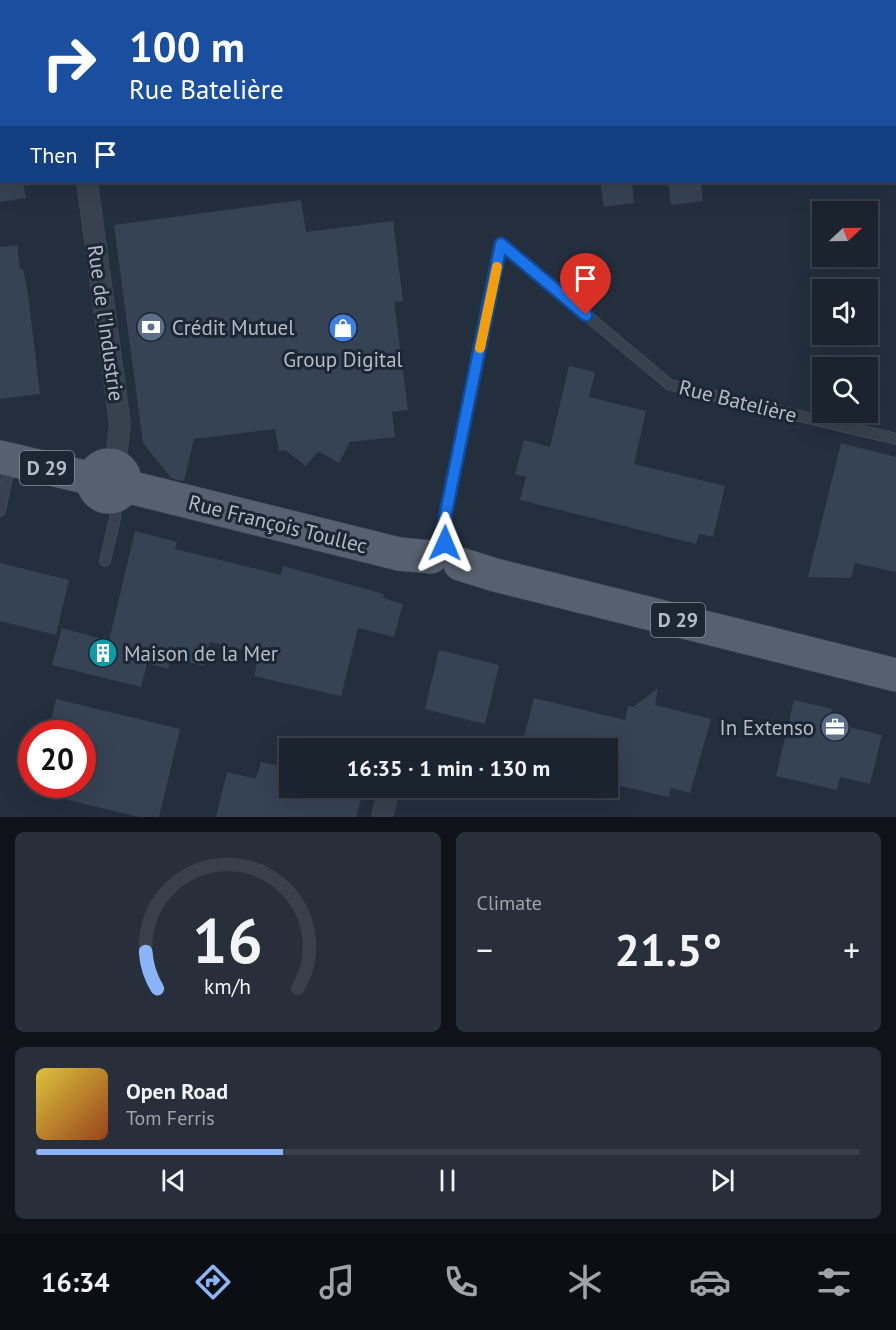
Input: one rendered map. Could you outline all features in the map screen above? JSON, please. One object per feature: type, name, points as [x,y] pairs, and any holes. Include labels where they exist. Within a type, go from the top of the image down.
[{"type":"main road","name":"Rue François Toullec","points":[[5,458],[112,481],[399,554],[446,555],[495,575],[896,675]]},
{"type":"street","name":"Rue de l'Industrie","points":[[87,183],[120,424],[112,481]]},
{"type":"street","points":[[382,817],[386,798]]},
{"type":"lane","name":"Rue Batelière","points":[[446,555],[445,517],[501,244],[670,385],[896,439]]},
{"type":"lane","points":[[0,511],[5,458]]},
{"type":"lane","points":[[105,561],[116,518],[112,481]]},
{"type":"building","points":[[0,183],[23,183],[26,198],[0,202]]},
{"type":"building","points":[[600,183],[632,183],[634,203],[604,207]]},
{"type":"building","points":[[668,183],[701,183],[703,201],[671,205]]},
{"type":"building","points":[[301,200],[306,232],[393,221],[403,301],[394,302],[408,410],[392,412],[395,437],[350,442],[339,463],[318,451],[306,466],[285,450],[279,451],[275,429],[194,439],[184,481],[171,478],[143,443],[114,225]]},
{"type":"building","points":[[17,245],[20,269],[23,269],[28,294],[40,394],[0,399],[0,247]]},
{"type":"building","points":[[569,366],[595,372],[589,397],[646,411],[634,464],[725,486],[713,537],[699,534],[696,544],[520,500],[526,477],[515,474],[524,440],[550,447]]},
{"type":"building","points":[[841,443],[896,457],[896,572],[855,563],[851,578],[808,577]]},
{"type":"building","points":[[135,531],[177,542],[175,549],[281,575],[283,566],[384,594],[383,598],[403,604],[394,637],[358,628],[341,696],[254,676],[259,654],[210,642],[204,666],[171,658],[168,669],[147,663],[141,687],[52,665],[62,628],[109,641]]},
{"type":"building","points":[[0,563],[69,580],[56,635],[0,621]]},
{"type":"building","points":[[439,650],[499,665],[485,724],[425,709]]},
{"type":"building","points":[[658,688],[655,705],[711,719],[690,793],[671,788],[669,797],[618,785],[618,738],[524,738],[534,698],[625,720],[628,706],[633,707]]},
{"type":"building","points":[[56,699],[180,729],[159,817],[139,817],[60,798],[96,798],[96,720],[51,720]]},
{"type":"building","points":[[794,700],[832,709],[829,719],[850,724],[849,727],[882,735],[870,784],[840,777],[837,790],[776,776]]},
{"type":"building","points":[[261,762],[279,766],[279,798],[361,798],[356,817],[216,817],[227,772],[256,779]]},
{"type":"slow traffic","points":[[480,348],[497,267]]},
{"type":"place","name":"Crédit Mutuel","points":[[151,327]]},
{"type":"place","name":"Group Digital","points":[[343,328]]},
{"type":"place","name":"Maison de la Mer","points":[[103,653]]},
{"type":"place","name":"In Extenso","points":[[835,727]]},
{"type":"route","points":[[445,543],[445,517],[501,244],[586,315]]}]
